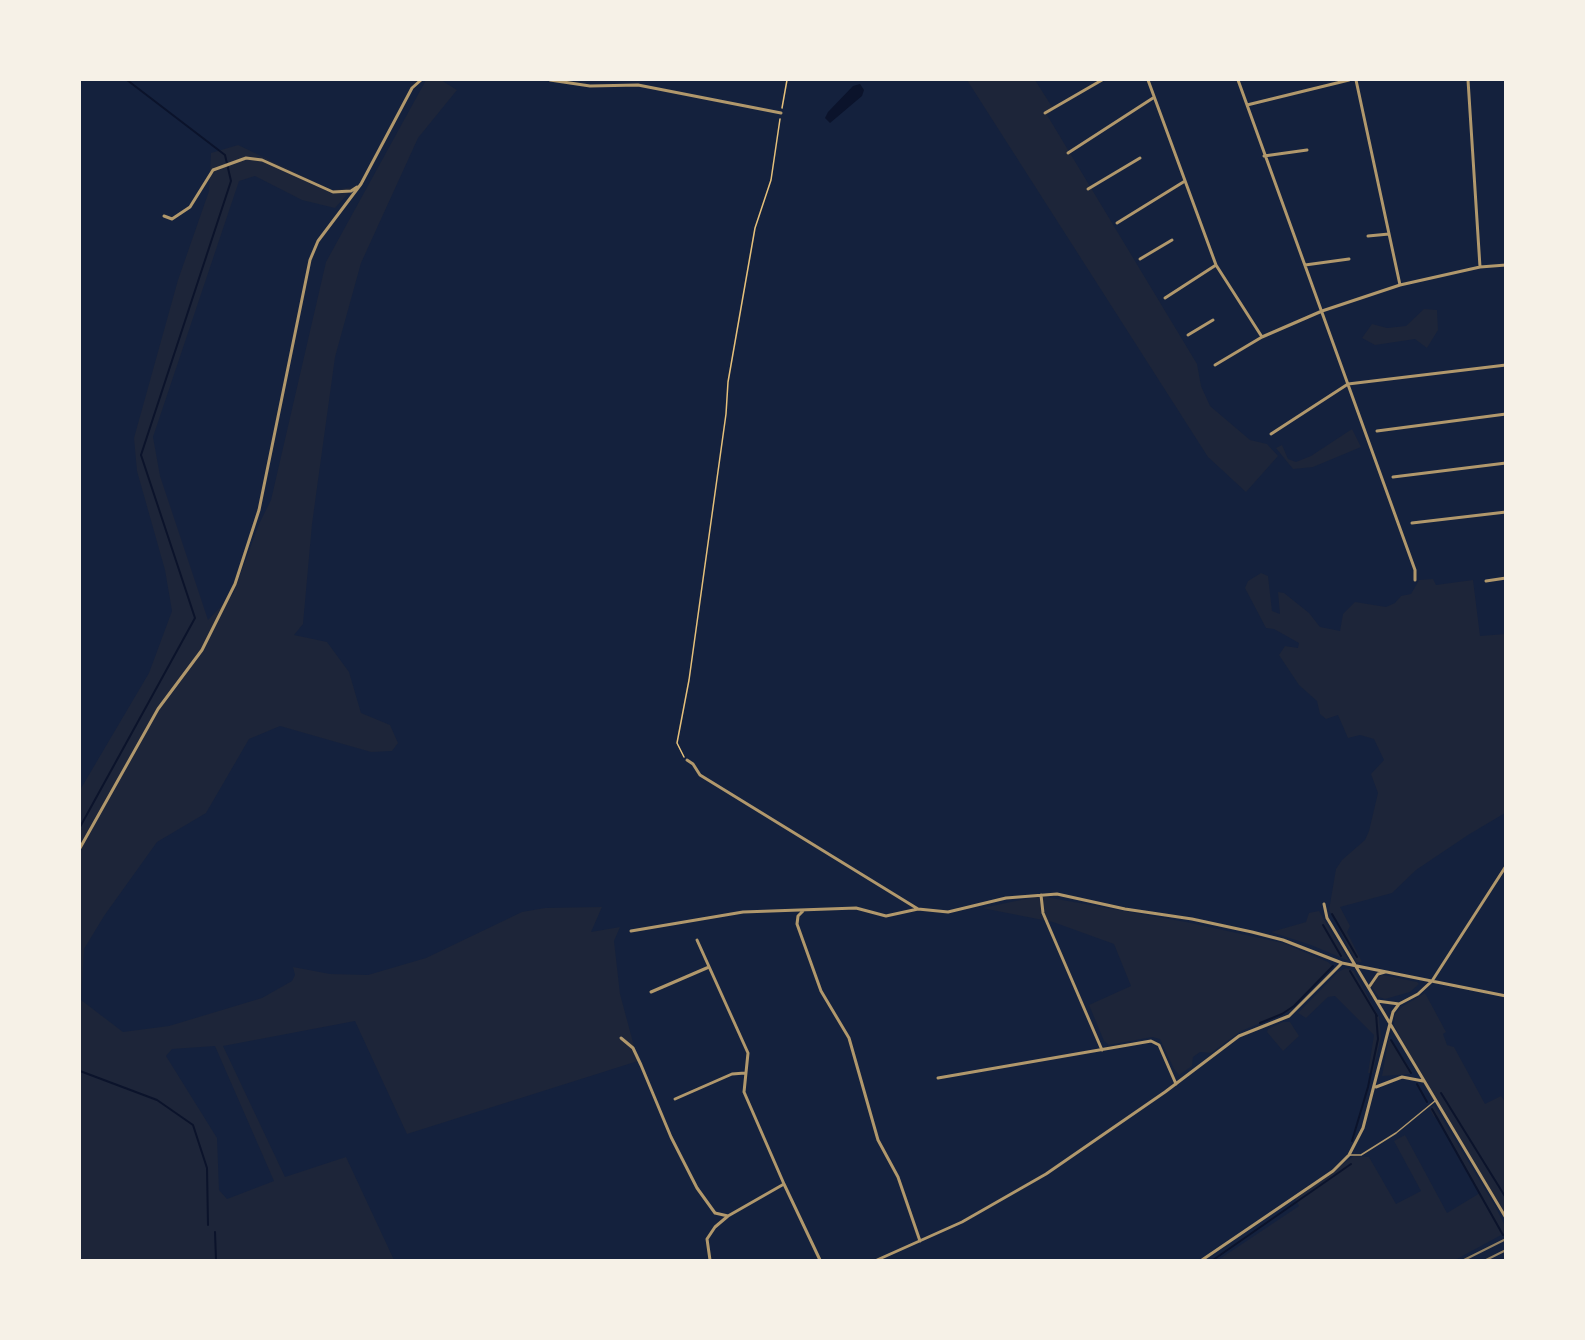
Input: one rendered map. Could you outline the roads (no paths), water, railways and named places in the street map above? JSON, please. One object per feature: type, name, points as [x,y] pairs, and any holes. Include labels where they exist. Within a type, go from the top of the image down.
[{"type":"street","points":[[80,848],[158,709],[202,650],[235,584],[259,510],[310,260],[318,240],[361,184],[412,88],[421,80]]},
{"type":"street","points":[[550,80],[590,86],[638,85],[781,113]]},
{"type":"street","points":[[1045,113],[1102,80]]},
{"type":"street","points":[[1148,80],[1216,265],[1262,337]]},
{"type":"street","points":[[1238,80],[1415,570],[1415,580]]},
{"type":"street","points":[[1247,105],[1349,80]]},
{"type":"street","points":[[1356,80],[1400,285]]},
{"type":"street","points":[[1468,80],[1480,267]]},
{"type":"street","points":[[1068,153],[1154,98]]},
{"type":"street","points":[[1264,156],[1306,150]]},
{"type":"street","points":[[164,216],[172,219],[189,207],[213,170],[246,158],[262,160],[333,192],[351,191],[361,184]]},
{"type":"street","points":[[1088,189],[1140,158]]},
{"type":"street","points":[[1117,224],[1185,181]]},
{"type":"street","points":[[1368,236],[1389,234]]},
{"type":"street","points":[[1140,259],[1172,240]]},
{"type":"street","points":[[1305,265],[1348,259]]},
{"type":"street","points":[[1165,297],[1216,265]]},
{"type":"street","points":[[1215,365],[1262,337],[1322,311],[1400,285],[1480,267],[1506,265]]},
{"type":"street","points":[[1188,335],[1213,320]]},
{"type":"street","points":[[1271,434],[1348,384],[1506,365]]},
{"type":"street","points":[[1377,431],[1506,414]]},
{"type":"street","points":[[1393,477],[1506,463]]},
{"type":"street","points":[[1413,523],[1506,512]]},
{"type":"street","points":[[1486,580],[1506,578]]},
{"type":"street","points":[[687,760],[700,775],[918,909]]},
{"type":"street","points":[[1202,1260],[1333,1172],[1349,1155],[1364,1128],[1389,1022],[1399,1004],[1418,994],[1432,981],[1506,866]]},
{"type":"street","points":[[631,932],[743,912],[856,909],[886,916],[918,909],[948,912],[1006,898],[1057,894],[1252,932],[1283,940],[1342,963],[1506,996]]},
{"type":"street","points":[[1041,895],[1042,913],[1102,1050]]},
{"type":"street","points":[[1324,904],[1327,918],[1505,1217]]},
{"type":"street","points":[[803,910],[798,916],[797,924],[820,991],[849,1038],[878,1140],[898,1178],[920,1241]]},
{"type":"street","points":[[697,940],[748,1053],[744,1092],[820,1260]]},
{"type":"street","points":[[877,1260],[962,1222],[1046,1174],[1176,1084],[1239,1036],[1289,1016],[1342,963]]},
{"type":"street","points":[[651,992],[709,966]]},
{"type":"street","points":[[1368,987],[1378,974],[1387,971]]},
{"type":"street","points":[[1376,1000],[1399,1004]]},
{"type":"street","points":[[621,1038],[633,1048],[671,1137],[697,1188],[714,1213],[728,1216]]},
{"type":"street","points":[[938,1078],[1154,1042],[1159,1045],[1176,1084]]},
{"type":"street","points":[[675,1100],[732,1074],[745,1073]]},
{"type":"street","points":[[1374,1088],[1402,1077],[1424,1081]]},
{"type":"street","points":[[710,1260],[707,1239],[716,1227],[728,1216],[784,1184]]},
{"type":"lane","points":[[1349,1155],[1361,1155],[1396,1133],[1436,1100]]},
{"type":"waterway","points":[[80,827],[195,618],[141,455],[231,181],[225,155],[127,80]]},
{"type":"waterway","points":[[1332,914],[1357,957]]},
{"type":"waterway","points":[[1323,925],[1341,956]]},
{"type":"waterway","points":[[1260,1023],[1294,1006],[1333,966]]},
{"type":"waterway","points":[[1350,971],[1377,1016]]},
{"type":"waterway","points":[[1352,1141],[1368,1087],[1378,1039],[1376,1014]]},
{"type":"waterway","points":[[1391,1040],[1411,1073]]},
{"type":"waterway","points":[[80,1071],[157,1100],[193,1125],[207,1168],[208,1225]]},
{"type":"waterway","points":[[1417,1084],[1427,1102]]},
{"type":"waterway","points":[[1441,1093],[1506,1198]]},
{"type":"waterway","points":[[1432,1109],[1503,1235]]},
{"type":"waterway","points":[[1213,1260],[1351,1164]]},
{"type":"waterway","points":[[215,1232],[216,1260]]},
{"type":"railway","points":[[1464,1260],[1506,1239]]},
{"type":"railway","points":[[1486,1260],[1506,1250]]}]
